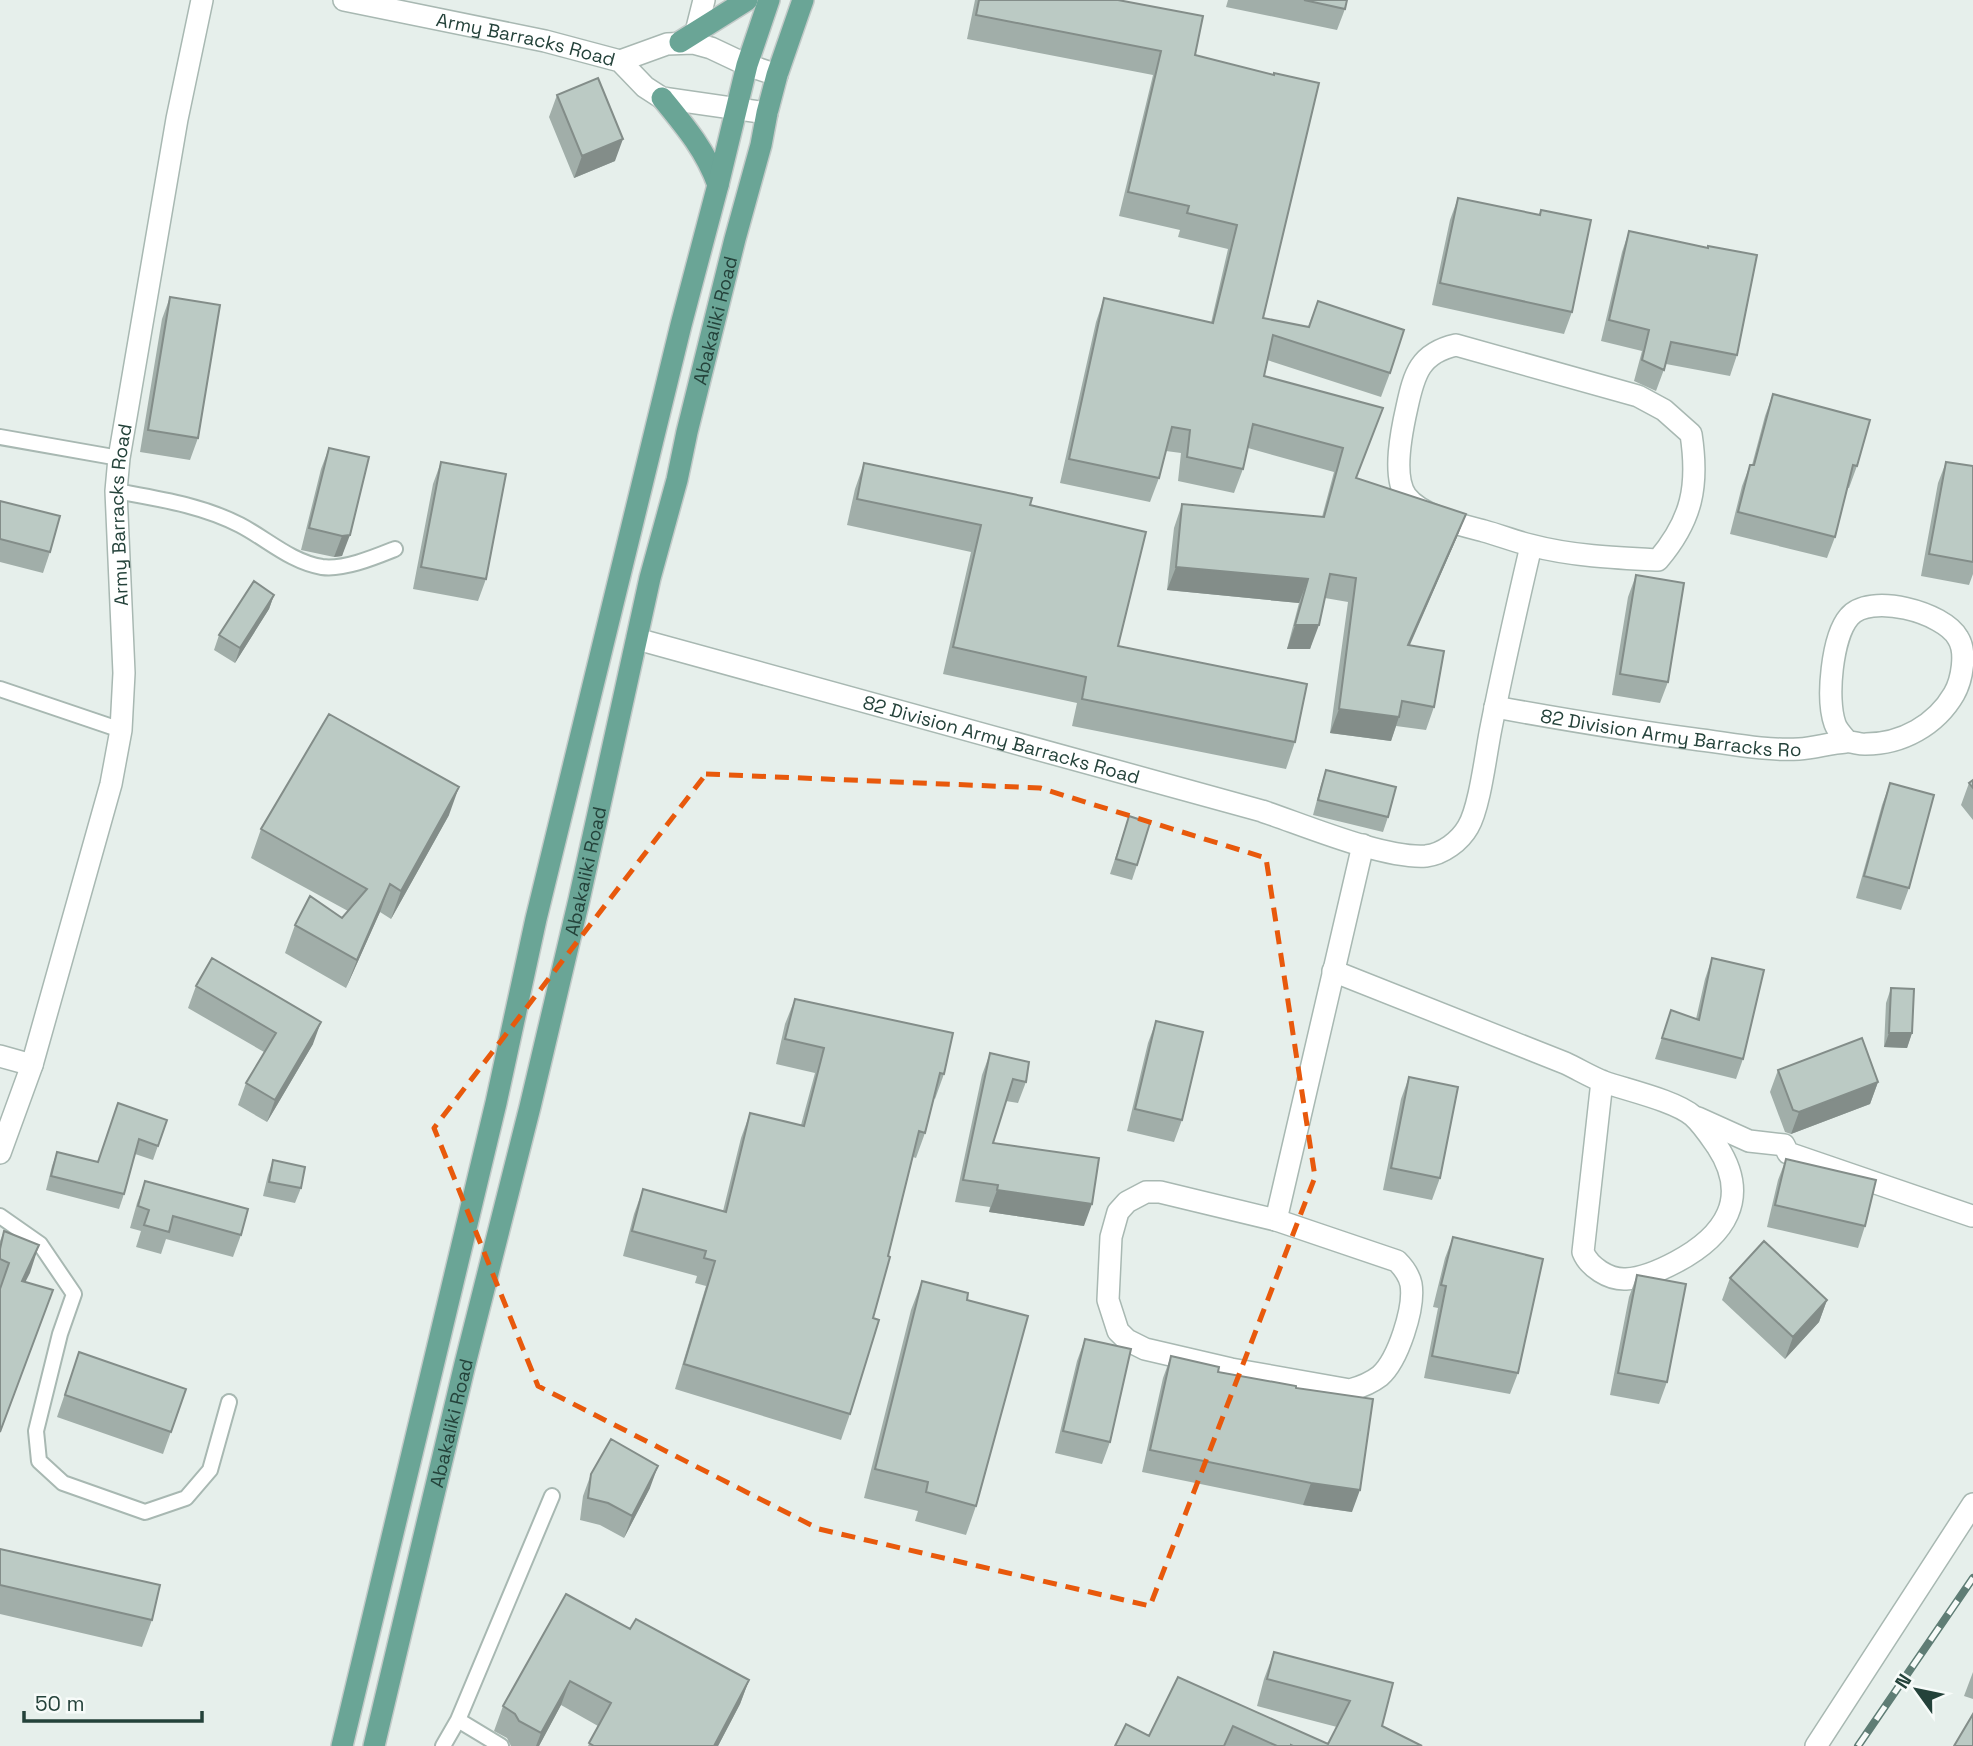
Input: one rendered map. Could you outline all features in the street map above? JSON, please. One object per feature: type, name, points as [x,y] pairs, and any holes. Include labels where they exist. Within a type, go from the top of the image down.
[{"type":"main road","points":[[688,37],[747,0]]},
{"type":"main road","name":"Abakaliki Road","points":[[342,1746],[496,1103],[539,906],[747,65],[769,0]]},
{"type":"main road","name":"Abakaliki Road","points":[[374,1746],[481,1298],[530,1107],[650,578],[677,480],[777,75],[803,0]]},
{"type":"main road","points":[[662,98],[694,136],[710,162],[718,185]]},
{"type":"street","name":"Army Barracks Road","points":[[0,1153],[32,1065],[111,784],[121,730],[124,673],[116,491],[119,458],[177,119],[202,0]]},
{"type":"street","name":"Army Barracks Road","points":[[344,0],[545,41],[620,61],[645,87],[662,98]]},
{"type":"street","points":[[688,37],[704,0]]},
{"type":"street","points":[[620,61],[688,37],[747,65],[777,75]]},
{"type":"street","points":[[662,98],[767,113]]},
{"type":"street","points":[[1455,345],[1637,396],[1664,410],[1691,434],[1695,462],[1690,505],[1676,539],[1658,560],[1616,558],[1531,546],[1449,522],[1407,497],[1401,484],[1399,458],[1404,419],[1412,383],[1424,359],[1438,349],[1455,345]]},
{"type":"street","name":"82 Division Army Barracks Road","points":[[637,639],[1250,808],[1363,845],[1428,856],[1458,841],[1470,825],[1531,546]]},
{"type":"street","name":"82 Division Army Barracks Ro","points":[[1495,707],[1615,729],[1767,749],[1827,747],[1847,741],[1864,745],[1902,737],[1930,724],[1955,693],[1960,679],[1962,654],[1959,638],[1941,621],[1919,611],[1876,606],[1858,610],[1849,616],[1841,631],[1831,687],[1835,726],[1847,741]]},
{"type":"street","points":[[1276,1220],[1363,845]]},
{"type":"street","points":[[1333,971],[1749,1140],[1784,1145],[1788,1153],[1972,1216]]},
{"type":"street","points":[[0,1056],[32,1065]]},
{"type":"street","points":[[1602,1081],[1583,1252],[1586,1261],[1614,1277],[1625,1279],[1647,1274],[1691,1254],[1708,1242],[1728,1215],[1732,1201],[1727,1166],[1713,1140],[1693,1115]]},
{"type":"street","points":[[1146,1192],[1160,1192],[1276,1220],[1397,1261],[1404,1269],[1411,1283],[1411,1300],[1398,1350],[1380,1376],[1350,1390],[1231,1369],[1145,1349],[1127,1340],[1118,1331],[1108,1300],[1111,1237],[1118,1212],[1127,1202],[1146,1192]]},
{"type":"street","points":[[1816,1746],[1973,1504]]},
{"type":"lane","points":[[0,437],[119,458]]},
{"type":"lane","points":[[116,491],[179,502],[206,510],[241,526],[284,553],[323,567],[360,562],[395,550]]},
{"type":"lane","points":[[0,689],[121,730]]},
{"type":"lane","points":[[0,1216],[40,1244],[74,1294],[60,1334],[36,1431],[40,1461],[63,1483],[145,1512],[186,1498],[209,1471],[229,1402]]},
{"type":"lane","points":[[443,1746],[458,1720],[552,1496]]},
{"type":"lane","points":[[458,1720],[501,1746]]},
{"type":"highlighted area","points":[[706,774],[1040,788],[1266,858],[1315,1177],[1150,1606],[819,1529],[538,1386],[434,1128]]},
{"type":"building","points":[[979,0],[1118,0],[1203,16],[1195,55],[1274,75],[1319,83],[1263,318],[1309,327],[1318,301],[1404,330],[1390,373],[1273,335],[1264,376],[1383,408],[1356,478],[1466,514],[1408,645],[1444,651],[1434,707],[1402,701],[1399,717],[1339,709],[1356,578],[1330,574],[1319,625],[1295,625],[1308,579],[1176,567],[1182,504],[1324,517],[1343,448],[1253,424],[1243,469],[1187,457],[1190,430],[1172,427],[1159,478],[1069,459],[1104,298],[1213,323],[1237,225],[1187,213],[1189,206],[1128,192],[1161,51],[976,15]]},
{"type":"building","points":[[1304,0],[1347,0],[1345,9]]},
{"type":"building","points":[[598,78],[623,139],[582,156],[557,95]]},
{"type":"building","points":[[1458,198],[1540,215],[1541,210],[1591,220],[1572,312],[1440,283]]},
{"type":"building","points":[[1629,231],[1708,248],[1757,255],[1737,355],[1671,342],[1664,370],[1642,360],[1649,330],[1609,320]]},
{"type":"building","points":[[170,297],[220,305],[198,438],[148,430]]},
{"type":"building","points":[[1773,394],[1870,420],[1857,466],[1853,465],[1835,537],[1738,512]]},
{"type":"building","points":[[329,448],[369,457],[350,535],[342,536],[309,528]]},
{"type":"building","points":[[441,462],[506,474],[486,579],[421,567]]},
{"type":"building","points":[[1946,462],[1973,466],[1973,562],[1929,554]]},
{"type":"building","points":[[864,463],[1032,498],[1030,505],[1146,532],[1118,646],[1307,684],[1295,742],[1082,699],[1086,677],[953,647],[981,525],[857,499]]},
{"type":"building","points":[[0,501],[60,516],[50,552],[0,539]]},
{"type":"building","points":[[1636,575],[1684,583],[1668,682],[1620,674]]},
{"type":"building","points":[[254,581],[274,595],[240,648],[219,635]]},
{"type":"building","points":[[329,714],[459,787],[401,891],[390,884],[357,960],[295,925],[310,896],[342,918],[367,889],[261,829]]},
{"type":"building","points":[[1326,770],[1396,787],[1388,817],[1318,800]]},
{"type":"building","points":[[1890,783],[1934,795],[1909,888],[1864,876]]},
{"type":"building","points":[[1129,816],[1150,823],[1137,865],[1116,859]]},
{"type":"building","points":[[212,958],[321,1022],[275,1100],[246,1083],[276,1033],[196,986]]},
{"type":"building","points":[[1712,958],[1764,970],[1743,1059],[1662,1038],[1671,1010],[1699,1020]]},
{"type":"building","points":[[1891,988],[1914,989],[1912,1033],[1889,1033]]},
{"type":"building","points":[[795,999],[953,1033],[944,1074],[940,1073],[925,1133],[919,1131],[873,1318],[879,1320],[850,1414],[684,1364],[715,1261],[704,1258],[706,1251],[632,1231],[643,1189],[726,1212],[750,1113],[804,1126],[824,1048],[785,1039]]},
{"type":"building","points":[[1156,1021],[1203,1032],[1182,1120],[1135,1109]]},
{"type":"building","points":[[1862,1038],[1878,1082],[1799,1112],[1793,1110],[1778,1070]]},
{"type":"building","points":[[990,1053],[1029,1062],[1026,1082],[1013,1079],[993,1143],[1099,1158],[1092,1204],[997,1190],[998,1185],[963,1180]]},
{"type":"building","points":[[1409,1077],[1458,1087],[1440,1178],[1391,1168]]},
{"type":"building","points":[[118,1103],[167,1120],[158,1146],[139,1139],[124,1194],[51,1176],[57,1152],[98,1162]]},
{"type":"building","points":[[1786,1159],[1876,1180],[1865,1226],[1775,1205]]},
{"type":"building","points":[[273,1160],[305,1167],[301,1188],[269,1182]]},
{"type":"building","points":[[145,1181],[248,1209],[241,1235],[173,1216],[169,1232],[144,1225],[149,1210],[138,1206]]},
{"type":"building","points":[[4,1231],[39,1245],[22,1281],[53,1290],[0,1432],[0,1289],[9,1263],[0,1259]]},
{"type":"building","points":[[1453,1237],[1543,1259],[1518,1373],[1432,1356],[1446,1286],[1441,1285]]},
{"type":"building","points":[[1764,1241],[1827,1300],[1793,1337],[1730,1278]]},
{"type":"building","points":[[1637,1275],[1686,1284],[1667,1382],[1618,1373]]},
{"type":"building","points":[[922,1281],[968,1293],[967,1300],[1028,1316],[976,1506],[926,1492],[928,1482],[875,1469]]},
{"type":"building","points":[[1085,1339],[1131,1349],[1110,1442],[1063,1431]]},
{"type":"building","points":[[79,1352],[186,1389],[171,1432],[65,1395]]},
{"type":"building","points":[[1171,1356],[1219,1367],[1218,1372],[1296,1388],[1373,1399],[1360,1490],[1311,1483],[1150,1450]]},
{"type":"building","points":[[611,1439],[658,1466],[632,1516],[608,1503],[588,1498],[591,1474]]},
{"type":"building","points":[[0,1549],[160,1585],[152,1620],[0,1585]]},
{"type":"building","points":[[566,1594],[630,1629],[636,1619],[749,1680],[714,1746],[594,1746],[589,1743],[611,1703],[570,1681],[541,1733],[519,1721],[515,1714],[503,1706]]},
{"type":"building","points":[[1274,1652],[1393,1683],[1382,1726],[1422,1746],[1277,1746],[1233,1726],[1224,1746],[1115,1746],[1126,1724],[1149,1736],[1178,1677],[1328,1744],[1350,1701],[1267,1679]]},
{"type":"building","points":[[1973,1714],[1973,1746],[1954,1746]]},
{"type":"railway","points":[[1858,1746],[1973,1578]]}]
